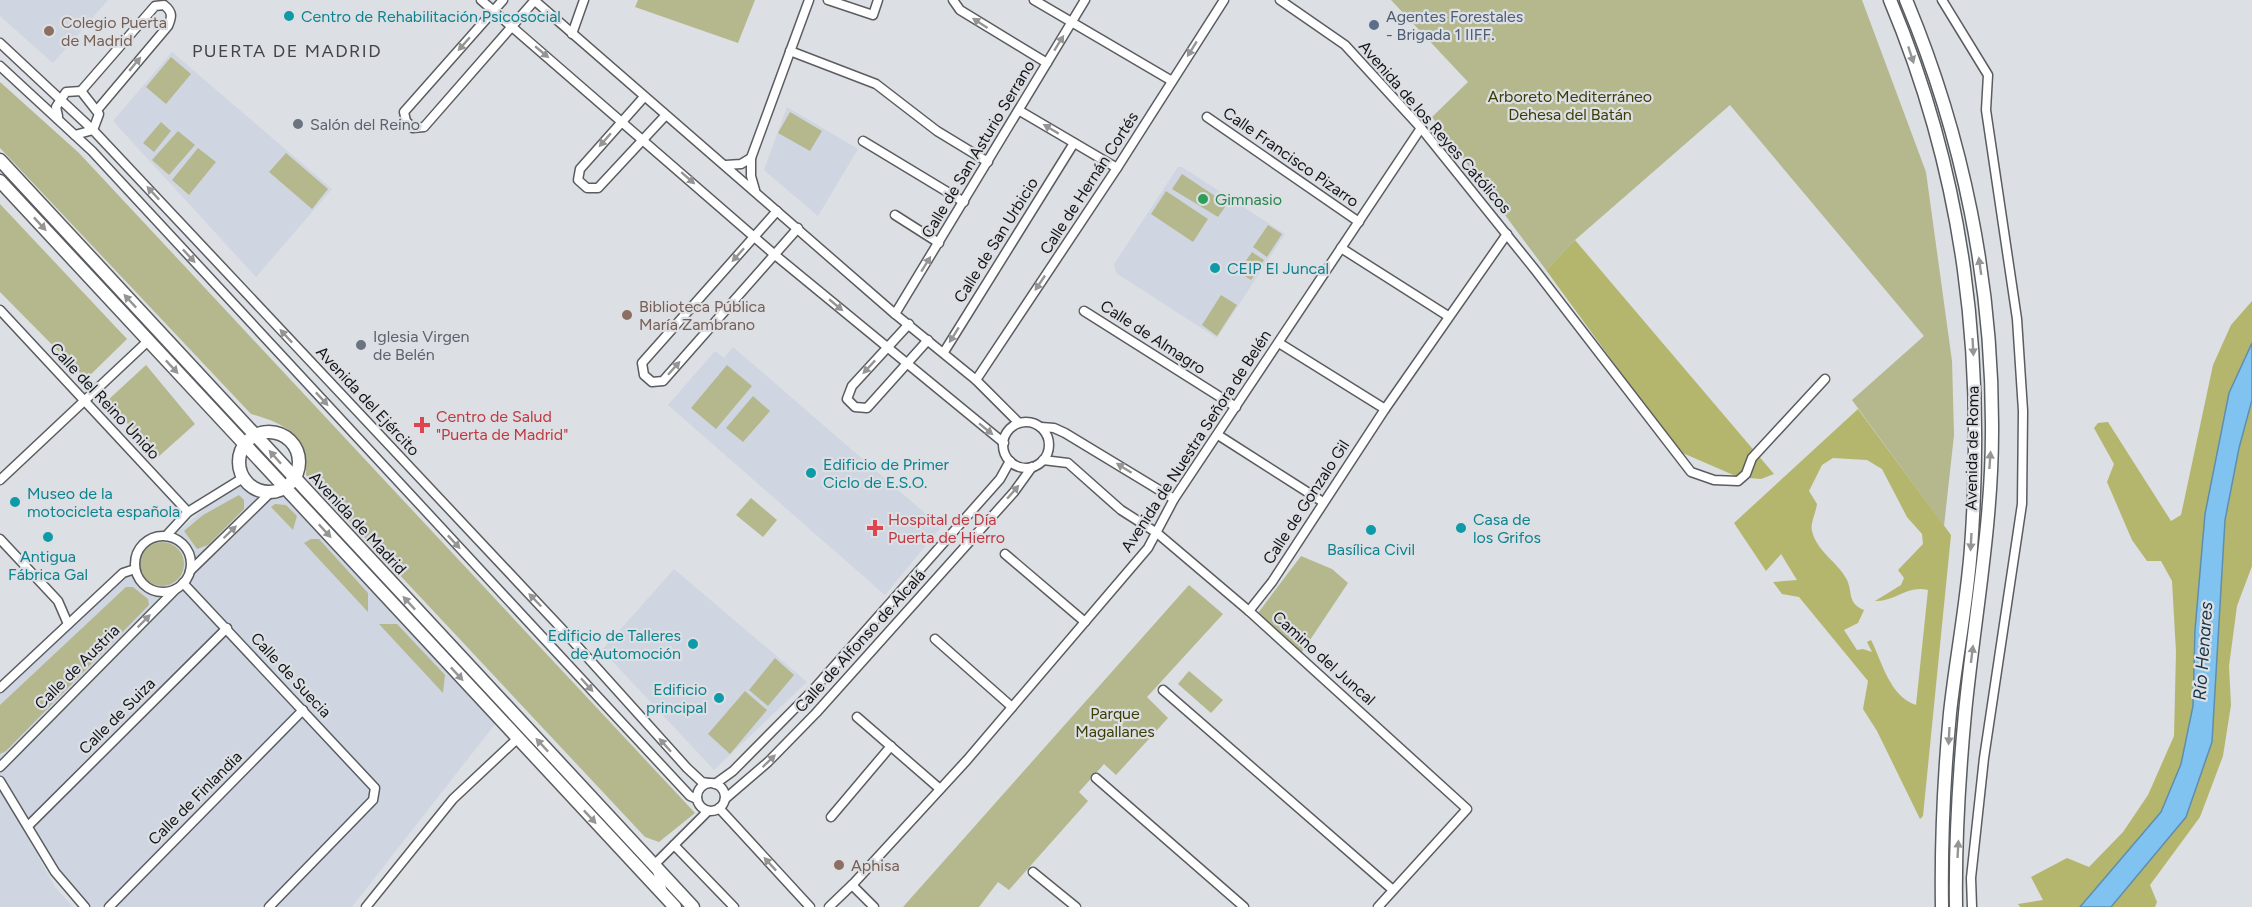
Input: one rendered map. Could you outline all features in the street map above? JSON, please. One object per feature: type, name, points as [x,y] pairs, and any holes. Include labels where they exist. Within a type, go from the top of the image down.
[{"type":"main road","name":"Avenida de Roma","points":[[1890,0],[1936,130],[1959,233],[1972,321],[1977,430],[1972,526],[1950,714],[1942,907]]},
{"type":"main road","name":"Avenida de Roma","points":[[1906,0],[1950,124],[1975,231],[1988,318],[1992,433],[1985,549],[1965,714],[1956,907]]},
{"type":"main road","name":"Avenida de Madrid","points":[[0,160],[693,907]]},
{"type":"main road","name":"Avenida de Madrid","points":[[0,181],[675,907]]},
{"type":"main road","points":[[267,432],[278,434],[290,441],[298,454],[299,466],[295,479],[285,489],[270,493],[251,487],[243,478],[240,466],[244,444],[256,435],[267,432]]},
{"type":"street","points":[[481,0],[623,120],[775,255],[1004,443]]},
{"type":"street","points":[[503,0],[404,112],[406,122],[413,128],[424,127],[535,0],[665,116],[756,190],[896,314],[944,352],[1019,423]]},
{"type":"street","points":[[572,34],[584,0]]},
{"type":"street","points":[[756,190],[751,176],[751,159],[809,0]]},
{"type":"street","points":[[828,0],[873,15],[878,0]]},
{"type":"street","points":[[1034,0],[1172,81]]},
{"type":"street","name":"Calle de San Asturio Serrano","points":[[896,314],[1085,0]]},
{"type":"street","name":"Calle de Hernán Cortés","points":[[976,380],[1117,168],[1224,0]]},
{"type":"street","name":"Avenida de los Reyes Católicos","points":[[1280,0],[1345,45],[1421,128],[1507,234],[1691,472],[1714,480],[1738,481],[1746,474],[1752,458],[1825,379]]},
{"type":"street","points":[[1942,0],[1988,75],[1986,110],[2017,319],[2023,411],[2022,504],[1984,758],[1971,878],[1972,907]]},
{"type":"street","points":[[953,1],[960,10],[1047,63]]},
{"type":"street","points":[[58,116],[56,107],[66,92],[81,91],[155,6],[164,5],[170,9],[172,17],[168,26],[98,109],[98,122],[93,130],[75,135]]},
{"type":"street","name":"Avenida del Ejército","points":[[0,43],[93,130],[561,628],[687,768],[702,782],[712,784]]},
{"type":"street","points":[[790,51],[876,84],[937,131],[988,162]]},
{"type":"street","name":"Avenida del Ejército","points":[[0,66],[58,116],[690,796],[697,799]]},
{"type":"street","points":[[81,91],[98,109]]},
{"type":"street","points":[[644,97],[580,169],[578,180],[587,188],[598,188],[665,116]]},
{"type":"street","points":[[1020,111],[1117,168]]},
{"type":"street","name":"Calle Francisco Pizarro","points":[[1207,117],[1359,222]]},
{"type":"street","name":"Avenida de Nuestra Señora de Belén","points":[[829,907],[940,789],[1148,548],[1174,499],[1421,128]]},
{"type":"street","points":[[863,141],[964,202]]},
{"type":"street","name":"Calle de San Urbicio","points":[[944,352],[1074,143]]},
{"type":"street","points":[[726,165],[741,165],[751,159]]},
{"type":"street","points":[[777,211],[642,363],[644,375],[652,382],[663,381],[798,228]]},
{"type":"street","points":[[895,215],[939,243]]},
{"type":"street","points":[[1341,248],[1448,316],[1507,234]]},
{"type":"street","name":"Calle del Reino Unido","points":[[0,310],[188,512]]},
{"type":"street","name":"Calle de Almagro","points":[[1084,310],[1236,407]]},
{"type":"street","name":"Calle de Gonzalo Gil","points":[[1249,610],[1272,582],[1448,316]]},
{"type":"street","points":[[909,324],[852,386],[847,399],[855,407],[867,408],[928,340]]},
{"type":"street","points":[[0,480],[148,341]]},
{"type":"street","points":[[1279,342],[1385,409]]},
{"type":"street","points":[[1041,427],[1049,440],[1049,447],[1043,460],[1032,467],[1023,468],[1010,461],[1005,455],[1004,443],[1007,432],[1019,423],[1027,422],[1041,427],[1054,428],[1083,443],[1174,499]]},
{"type":"street","points":[[1218,435],[1323,502]]},
{"type":"street","name":"Camino del Juncal","points":[[1043,460],[1068,463],[1121,510],[1157,533],[1249,610],[1467,809],[1393,890]]},
{"type":"street","name":"Calle de Alfonso de Alcalá","points":[[712,784],[733,771],[814,689],[1000,479],[1010,461]]},
{"type":"street","name":"Calle de Alfonso de Alcalá","points":[[724,799],[768,762],[816,713],[1014,492],[1032,467]]},
{"type":"street","points":[[166,536],[188,512],[243,478]]},
{"type":"street","points":[[190,571],[191,562],[183,544],[166,536],[158,536],[143,544],[138,552],[135,569],[144,584],[159,592],[180,586],[190,571],[270,493]]},
{"type":"street","points":[[0,539],[58,602],[68,624]]},
{"type":"street","points":[[1005,554],[1085,622]]},
{"type":"street","points":[[0,688],[123,573],[135,569]]},
{"type":"street","name":"Calle de Suecia","points":[[180,586],[227,628],[375,788],[373,800],[268,907]]},
{"type":"street","name":"Calle de Austria","points":[[0,767],[180,586]]},
{"type":"street","name":"Calle de Suiza","points":[[28,826],[227,628]]},
{"type":"street","points":[[935,639],[1012,707]]},
{"type":"street","points":[[1162,690],[1257,775],[1393,890],[1378,907]]},
{"type":"street","name":"Calle de Finlandia","points":[[109,907],[303,710]]},
{"type":"street","points":[[857,717],[940,789]]},
{"type":"street","points":[[366,907],[453,799],[517,739]]},
{"type":"street","points":[[831,817],[891,746]]},
{"type":"street","points":[[1096,778],[1244,907]]},
{"type":"street","points":[[0,782],[55,872],[85,907]]},
{"type":"street","points":[[663,894],[655,864],[708,811],[719,808],[724,799],[723,790],[712,784],[699,789],[697,799],[700,807],[708,811]]},
{"type":"street","points":[[719,808],[810,907]]},
{"type":"street","points":[[674,845],[734,907]]},
{"type":"street","points":[[1033,872],[1076,907]]},
{"type":"street","points":[[852,885],[874,907]]},
{"type":"shaded area","name":"Colegio Puerta de Madrid","points":[[0,0],[108,0],[53,63],[0,16]]},
{"type":"shaded area","points":[[172,52],[332,189],[256,277],[113,121]]},
{"type":"shaded area","points":[[787,107],[858,149],[818,216],[764,170]]},
{"type":"shaded area","points":[[1178,167],[1182,167],[1285,234],[1217,338],[1116,273],[1114,264]]},
{"type":"shaded area","points":[[733,347],[941,527],[885,595],[668,405],[715,351],[724,358]]},
{"type":"shaded area","points":[[243,478],[260,491],[270,493],[285,488],[499,719],[352,907],[85,907],[55,872],[0,781],[0,689],[230,486]]},
{"type":"shaded area","points":[[674,569],[807,682],[714,770],[602,650]]},
{"type":"shaded area","points":[[0,787],[55,887],[73,907],[0,907]]},
{"type":"green space","points":[[638,0],[755,0],[738,43],[635,7]]},
{"type":"green space","name":"Arboreto Mediterráneo Dehesa del Batán","points":[[1391,0],[1862,0],[1926,172],[1952,361],[1954,435],[1944,526],[1852,400],[1924,336],[1730,105],[1575,240],[1546,270],[1432,117],[1468,82]]},
{"type":"green space","points":[[171,57],[191,74],[166,104],[146,87]]},
{"type":"green space","points":[[0,82],[79,153],[695,813],[659,842],[645,837],[306,475],[303,450],[292,433],[275,422],[251,414],[0,148]]},
{"type":"green space","points":[[790,112],[822,131],[810,151],[778,133]]},
{"type":"green space","points":[[161,122],[171,131],[154,152],[143,143]]},
{"type":"green space","points":[[178,131],[195,145],[169,175],[152,160]]},
{"type":"green space","points":[[198,148],[216,162],[189,195],[172,180]]},
{"type":"green space","points":[[286,153],[328,189],[312,209],[269,172]]},
{"type":"green space","name":"Gimnasio","points":[[1182,174],[1227,204],[1218,217],[1172,189]]},
{"type":"green space","points":[[1166,191],[1208,219],[1193,242],[1151,214]]},
{"type":"green space","points":[[0,204],[127,339],[86,379],[0,292]]},
{"type":"green space","points":[[1268,225],[1282,234],[1267,257],[1253,247]]},
{"type":"green space","points":[[1575,240],[1774,474],[1761,479],[1738,477],[1678,451],[1546,270]]},
{"type":"green space","points":[[1252,252],[1264,260],[1251,280],[1238,272]]},
{"type":"green space","points":[[1221,295],[1237,305],[1217,336],[1202,325]]},
{"type":"green space","points":[[2252,301],[2252,566],[2237,606],[2229,666],[2231,705],[2223,756],[2200,817],[2150,885],[2157,902],[2155,907],[2020,907],[2018,904],[2043,900],[2031,877],[2067,858],[2089,867],[2123,832],[2148,795],[2174,736],[2176,652],[2172,581],[2161,561],[2147,561],[2132,540],[2107,482],[2114,464],[2094,428],[2098,423],[2108,422],[2171,521],[2181,515],[2213,365],[2231,325]]},
{"type":"green space","points":[[146,365],[195,424],[158,457],[107,401]]},
{"type":"green space","points":[[727,365],[752,386],[716,429],[691,408]]},
{"type":"green space","points":[[753,396],[770,411],[743,442],[726,428]]},
{"type":"green space","points":[[1858,409],[1951,535],[1923,816],[1920,819],[1877,731],[1863,709],[1868,681],[1799,597],[1782,594],[1773,582],[1797,580],[1781,554],[1766,571],[1734,523]],"holes":[[[1833,458],[1867,460],[1882,469],[1907,517],[1922,534],[1923,544],[1898,570],[1904,578],[1901,585],[1875,601],[1882,601],[1914,590],[1928,590],[1916,705],[1899,694],[1893,686],[1871,640],[1867,642],[1872,652],[1857,650],[1844,630],[1858,623],[1864,610],[1853,601],[1847,580],[1818,545],[1812,531],[1817,504],[1809,491],[1822,465]]]},
{"type":"green space","points":[[239,495],[244,500],[244,509],[208,545],[197,549],[184,531],[203,515]]},
{"type":"green space","points":[[751,498],[777,520],[763,537],[736,515]]},
{"type":"green space","points":[[275,504],[286,505],[297,516],[293,530],[271,507]]},
{"type":"green space","points":[[311,539],[319,539],[368,593],[368,612],[304,543]]},
{"type":"green space","points":[[162,542],[177,549],[184,564],[177,579],[162,586],[147,579],[140,564],[147,549]]},
{"type":"green space","points":[[1301,556],[1332,569],[1348,583],[1302,652],[1258,613]]},
{"type":"green space","name":"Parque Magallanes","points":[[1189,585],[1223,614],[1147,697],[1168,718],[1116,775],[1104,764],[1079,792],[1088,801],[1009,890],[998,882],[979,907],[903,907]]},
{"type":"green space","points":[[126,587],[133,587],[148,599],[149,605],[6,751],[0,754],[0,705]]},
{"type":"green space","points":[[379,624],[397,624],[445,675],[443,693]]},
{"type":"green space","points":[[775,658],[794,675],[768,706],[749,690]]},
{"type":"green space","points":[[1189,671],[1223,700],[1211,713],[1178,684]]},
{"type":"green space","points":[[745,691],[767,710],[730,754],[708,734]]},
{"type":"water","name":"Río Henares","points":[[2252,343],[2252,400],[2239,448],[2225,520],[2212,742],[2186,817],[2111,907],[2080,907],[2161,812],[2181,764],[2193,706],[2195,630],[2205,514],[2229,393]]},
{"type":"place","name":"Centro de Rehabilitación Psicosocial","points":[[289,16]]},
{"type":"place","name":"Agentes Forestales - Brigada 1 IIFF.","points":[[1374,25]]},
{"type":"place","name":"Colegio Puerta de Madrid","points":[[49,31]]},
{"type":"place","name":"Salón del Reino","points":[[298,124]]},
{"type":"place","name":"Gimnasio","points":[[1203,199]]},
{"type":"place","name":"CEIP El Juncal","points":[[1215,268]]},
{"type":"place","name":"Biblioteca Pública María Zambrano","points":[[627,315]]},
{"type":"place","name":"Iglesia Virgen de Belén","points":[[361,345]]},
{"type":"place","name":"Centro de Salud \"Puerta de Madrid\"","points":[[422,425]]},
{"type":"place","name":"Edificio de Primer Ciclo de E.S.O.","points":[[811,473]]},
{"type":"place","name":"Museo de la motocicleta española","points":[[15,502]]},
{"type":"place","name":"Hospital de Día Puerta de Hierro","points":[[875,528]]},
{"type":"place","name":"Casa de los Grifos","points":[[1461,528]]},
{"type":"place","name":"Basílica Civil","points":[[1371,530]]},
{"type":"place","name":"Antigua Fábrica Gal","points":[[48,537]]},
{"type":"place","name":"Edificio de Talleres de Automoción","points":[[693,644]]},
{"type":"place","name":"Edificio principal","points":[[719,698]]},
{"type":"place","name":"Aphisa","points":[[839,865]]},
{"type":"district","name":"PUERTA DE MADRID","points":[[287,51]]}]
